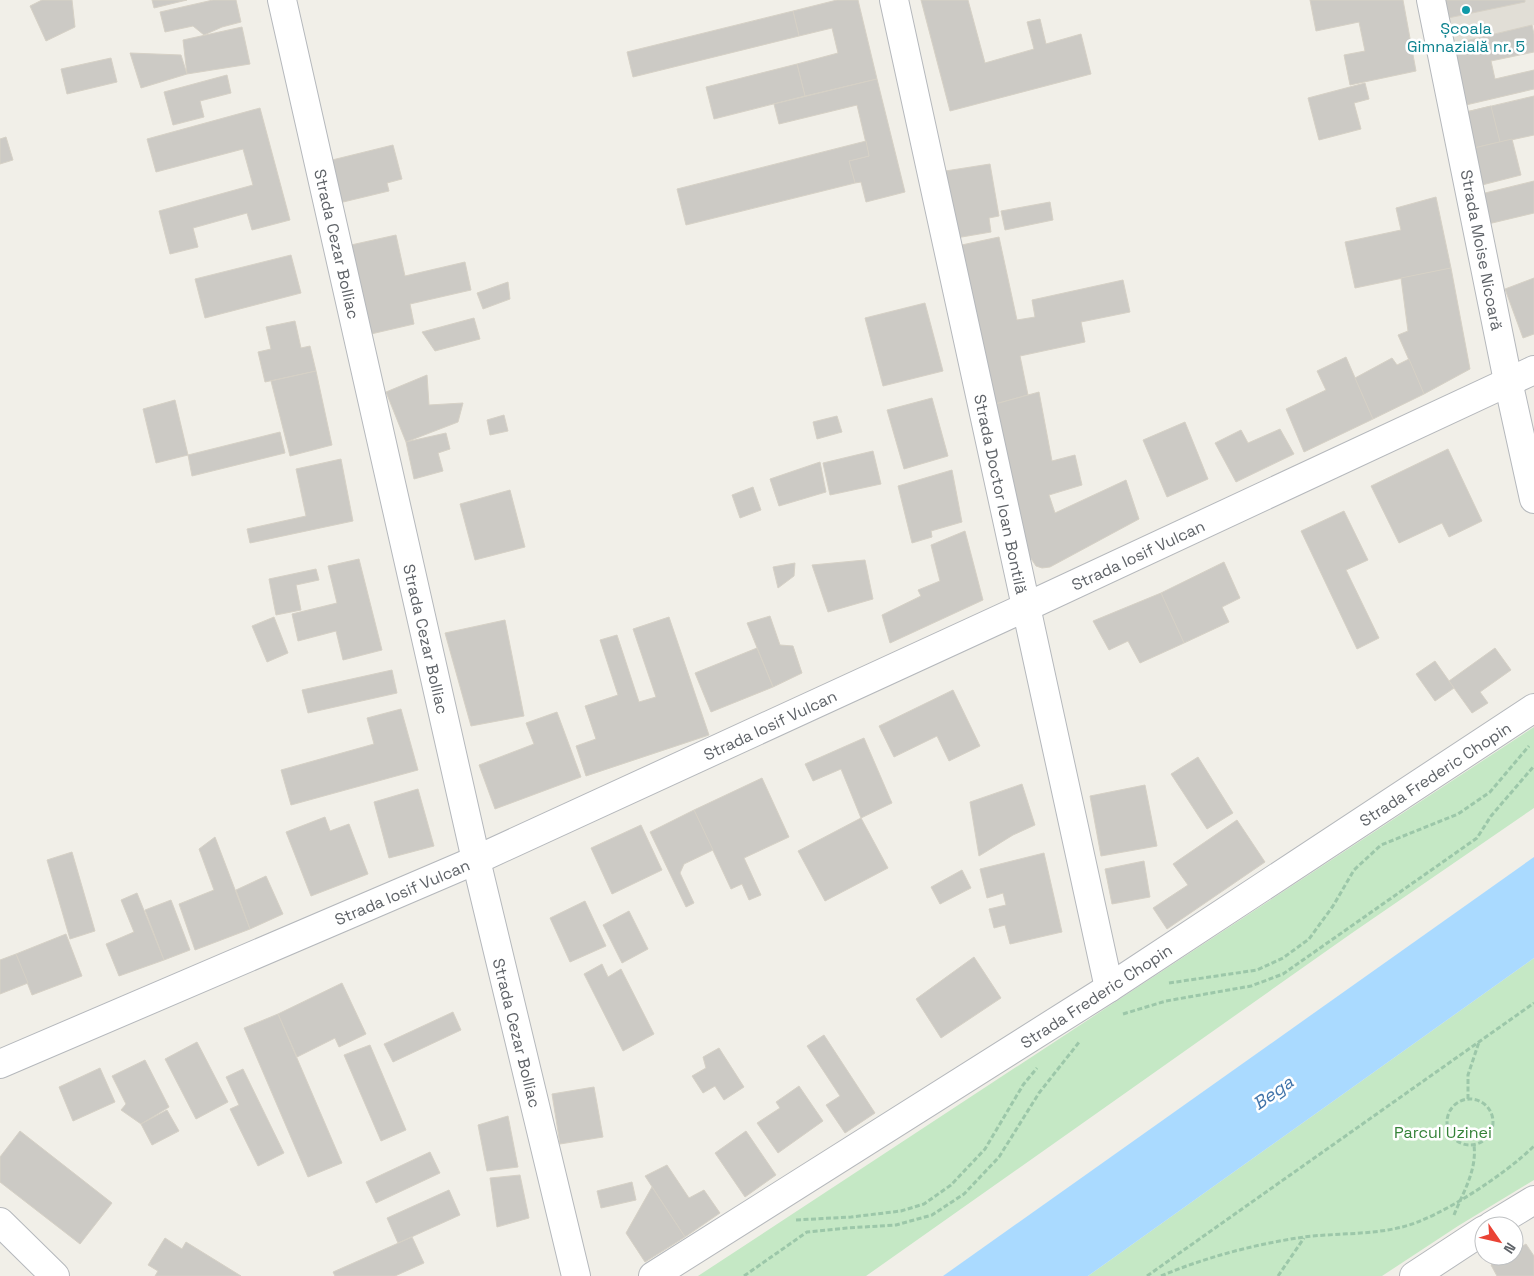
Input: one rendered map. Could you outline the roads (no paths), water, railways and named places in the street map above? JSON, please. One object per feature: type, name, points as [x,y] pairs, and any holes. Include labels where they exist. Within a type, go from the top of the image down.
[{"type":"street","name":"Strada Cezar Bolliac","points":[[282,0],[476,860],[576,1276]]},
{"type":"street","name":"Strada Doctor Ioan Bontilă","points":[[894,0],[1109,988]]},
{"type":"street","name":"Strada Moise Nicoară","points":[[1431,0],[1508,381],[1534,499]]},
{"type":"street","name":"Strada Iosif Vulcan","points":[[0,1064],[476,860],[1026,608],[1534,370]]},
{"type":"street","name":"Strada Frederic Chopin","points":[[653,1276],[1109,988],[1534,708]]},
{"type":"street","points":[[1508,1216],[1534,1200]]},
{"type":"street","points":[[0,1222],[55,1276]]},
{"type":"street","points":[[1414,1276],[1474,1236]]},
{"type":"water","name":"Bega","points":[[1534,857],[1534,958],[1088,1276],[943,1276]]},
{"type":"place","name":"Școala Gimnazială nr. 5","points":[[1466,10]]},
{"type":"park label","name":"Parcul Uzinei","points":[[1443,1132]]}]
